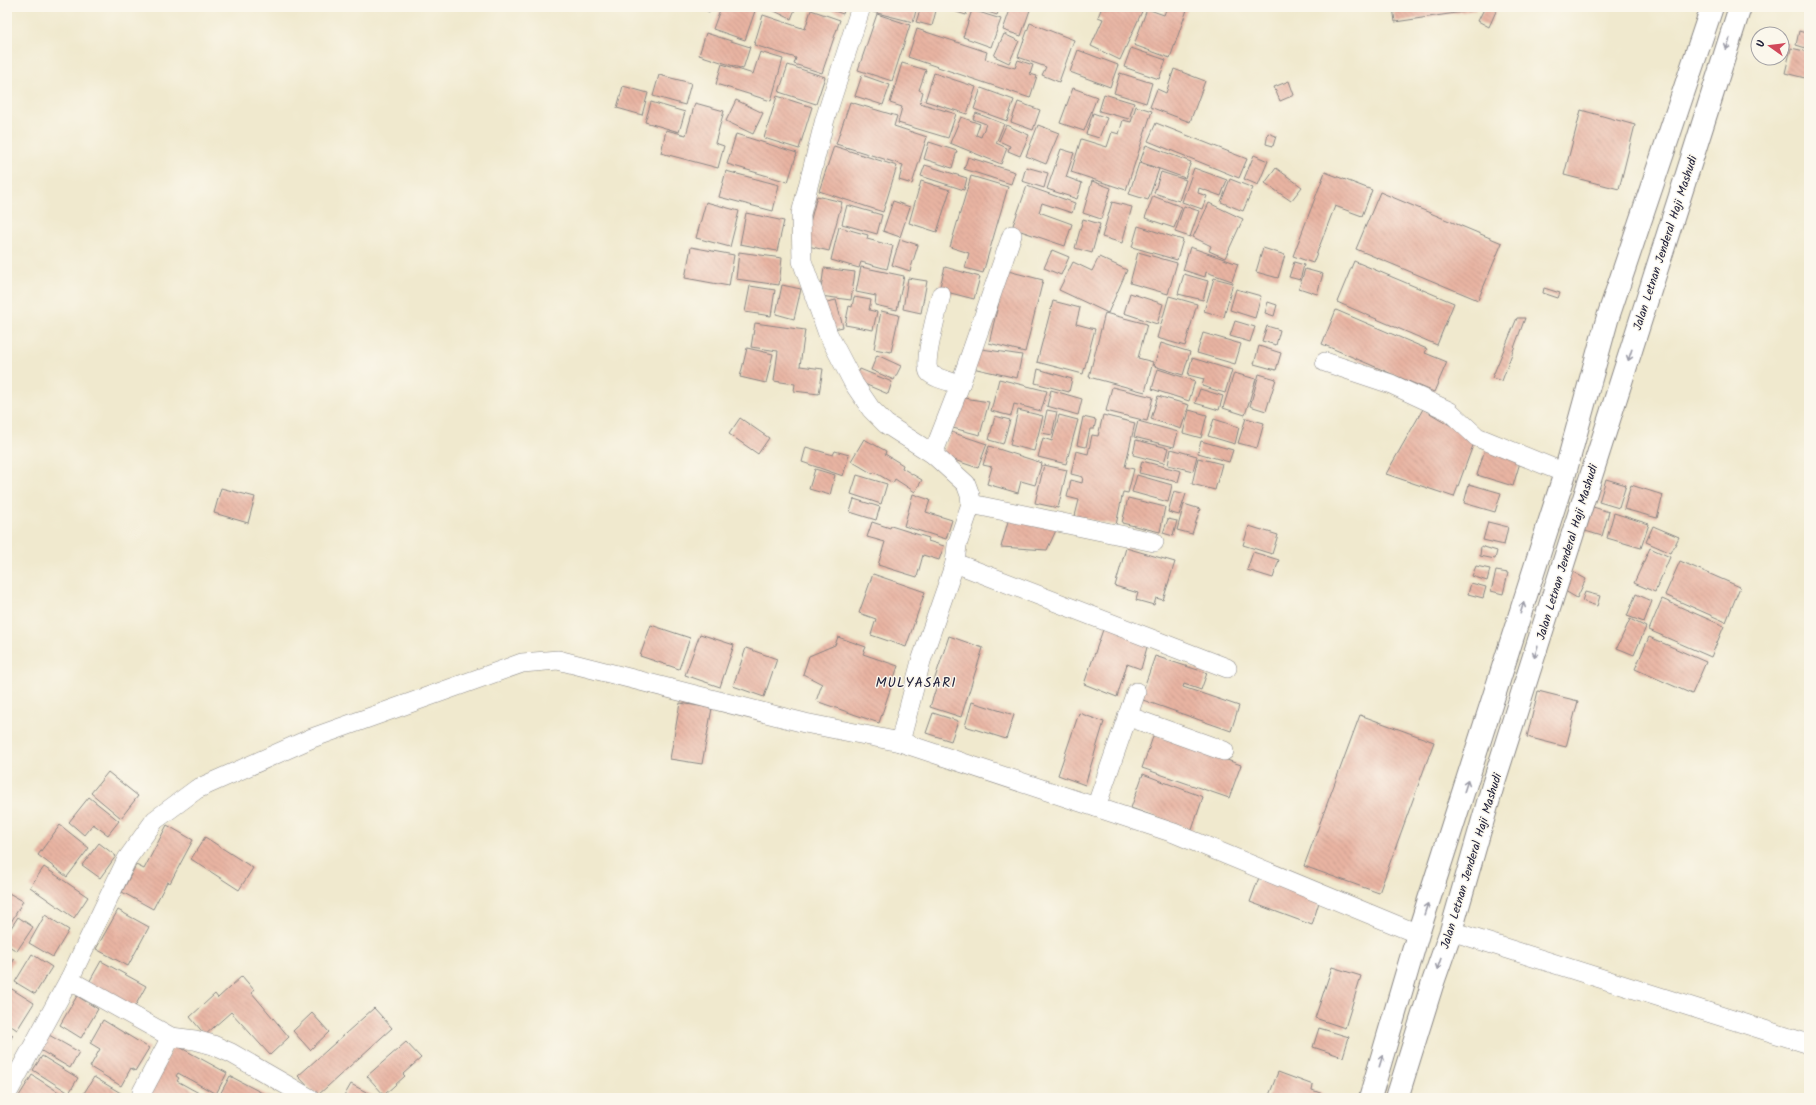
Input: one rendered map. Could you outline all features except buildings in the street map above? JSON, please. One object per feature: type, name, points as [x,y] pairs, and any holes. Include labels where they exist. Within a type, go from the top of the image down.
[{"type":"main road","points":[[1370,1098],[1418,934],[1491,710],[1565,473],[1607,320],[1712,7]]},
{"type":"main road","name":"Jalan Letnan Jenderal Haji Mashudi","points":[[1397,1098],[1450,931],[1487,805],[1740,7]]},
{"type":"main road","points":[[1491,710],[1516,716]]},
{"type":"street","points":[[860,7],[825,119],[801,214],[802,261],[828,334],[854,384],[871,409],[886,424],[933,454],[966,484],[970,495],[971,504],[958,545],[955,563],[921,661],[900,742]]},
{"type":"street","points":[[933,454],[960,385],[1012,235]]},
{"type":"street","points":[[941,295],[928,353],[928,371],[932,375],[960,385]]},
{"type":"street","points":[[1325,362],[1391,384],[1449,411],[1477,437],[1565,473]]},
{"type":"street","points":[[971,504],[1154,542]]},
{"type":"street","points":[[955,563],[1227,668]]},
{"type":"street","points":[[7,1094],[69,980],[127,859],[142,842],[155,820],[197,789],[312,738],[522,664],[558,660],[805,723],[900,742],[1174,833],[1418,934]]},
{"type":"street","points":[[1096,807],[1136,692]]},
{"type":"street","points":[[1127,716],[1224,751]]},
{"type":"street","points":[[1450,931],[1809,1044]]},
{"type":"street","points":[[69,980],[171,1037],[195,1040],[213,1045],[231,1053],[309,1098]]},
{"type":"street","points":[[142,1098],[142,1092],[171,1037]]},
{"type":"district","name":"MULYASARI","points":[[916,682]]}]
